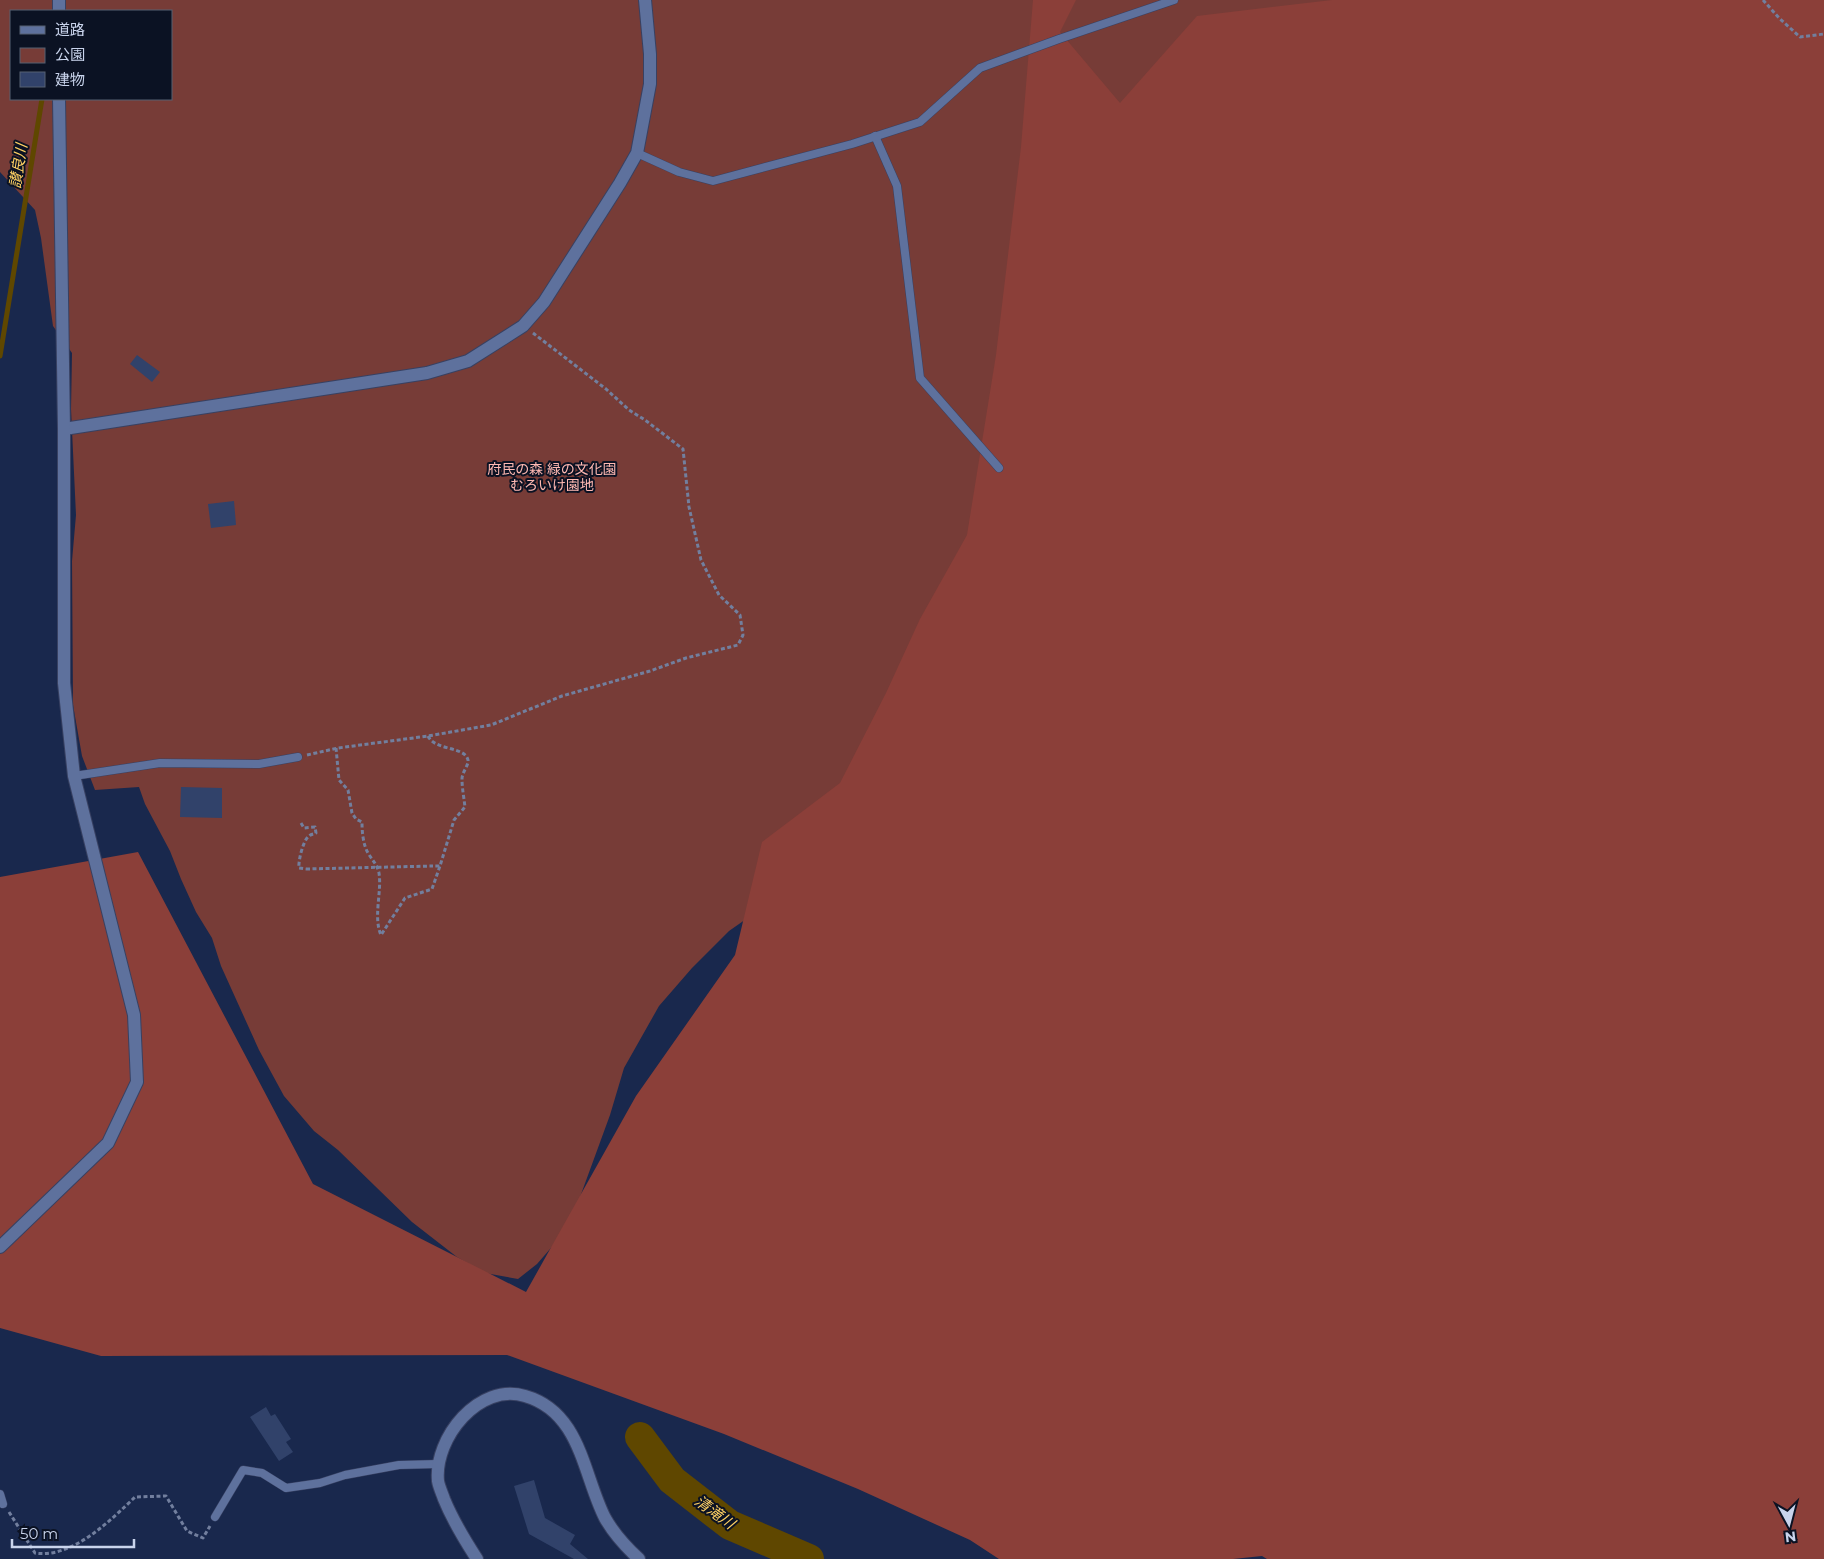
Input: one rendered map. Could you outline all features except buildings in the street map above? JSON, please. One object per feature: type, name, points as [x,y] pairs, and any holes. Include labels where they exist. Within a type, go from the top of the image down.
[{"type":"street","points":[[64,429],[427,373],[468,361],[523,326],[544,302],[637,153],[650,84],[650,54],[645,0]]},
{"type":"street","points":[[0,1247],[108,1143],[136,1082],[134,1015],[74,776],[64,683],[64,429],[59,100]]},
{"type":"street","points":[[477,1559],[452,1519],[438,1483],[438,1464],[452,1428],[471,1410],[492,1397],[510,1394],[526,1396],[549,1408],[568,1429],[578,1445],[605,1518],[622,1543],[639,1559]]},
{"type":"lane","points":[[637,153],[679,172],[713,181],[820,153],[920,122],[980,68],[1174,0]]},
{"type":"lane","points":[[875,136],[897,186],[920,378],[999,468]]},
{"type":"lane","points":[[74,776],[160,763],[259,764],[298,757]]},
{"type":"lane","points":[[215,1516],[243,1470],[262,1473],[286,1488],[320,1483],[344,1475],[399,1465],[438,1464]]},
{"type":"lane","points":[[0,1494],[3,1504]]},
{"type":"path","points":[[1763,0],[1800,37],[1824,34]]},
{"type":"path","points":[[298,757],[336,748],[428,736],[491,725],[562,696],[650,671],[686,658],[738,645],[743,635],[740,615],[719,595],[701,560],[689,507],[683,449],[629,410],[606,389],[523,326]]},
{"type":"path","points":[[336,748],[339,780],[348,790],[352,813],[356,820],[362,822],[368,854],[377,864],[379,874],[378,923],[381,935],[405,898],[432,889],[454,820],[464,807],[462,778],[468,758],[460,751],[439,746],[430,741],[428,736]]},
{"type":"path","points":[[301,823],[304,828],[316,827],[316,833],[308,836],[302,847],[299,868],[440,866]]},
{"type":"path","points":[[3,1504],[35,1552],[42,1555],[65,1552],[88,1541],[135,1497],[166,1496],[187,1531],[203,1538],[215,1516]]},
{"type":"green space","name":"府民の森 緑の文化園 むろいけ園地","points":[[0,0],[1764,0],[749,917],[729,931],[692,968],[659,1006],[624,1068],[610,1115],[576,1208],[557,1241],[537,1264],[518,1279],[485,1273],[457,1257],[412,1222],[338,1150],[314,1131],[284,1096],[259,1050],[221,966],[212,938],[196,912],[170,851],[145,804],[139,787],[95,790],[82,756],[73,705],[72,561],[76,515],[71,409],[72,353],[53,326],[41,238],[35,210],[0,172]]},
{"type":"shaded area","points":[[1033,0],[1076,0],[1060,32],[1120,103],[1197,16],[1332,0],[1824,0],[1824,1559],[1267,1559],[1262,1556],[1233,1559],[999,1559],[970,1540],[858,1489],[724,1434],[507,1355],[101,1356],[0,1328],[0,877],[138,852],[313,1184],[526,1292],[636,1096],[735,955],[762,842],[840,783],[886,693],[920,619],[967,535],[996,355],[1021,147]]},
{"type":"waterway","name":"讃良川","points":[[0,356],[42,100]]},
{"type":"waterway","name":"清滝川","points":[[640,1437],[672,1480],[730,1525],[809,1559]]}]
